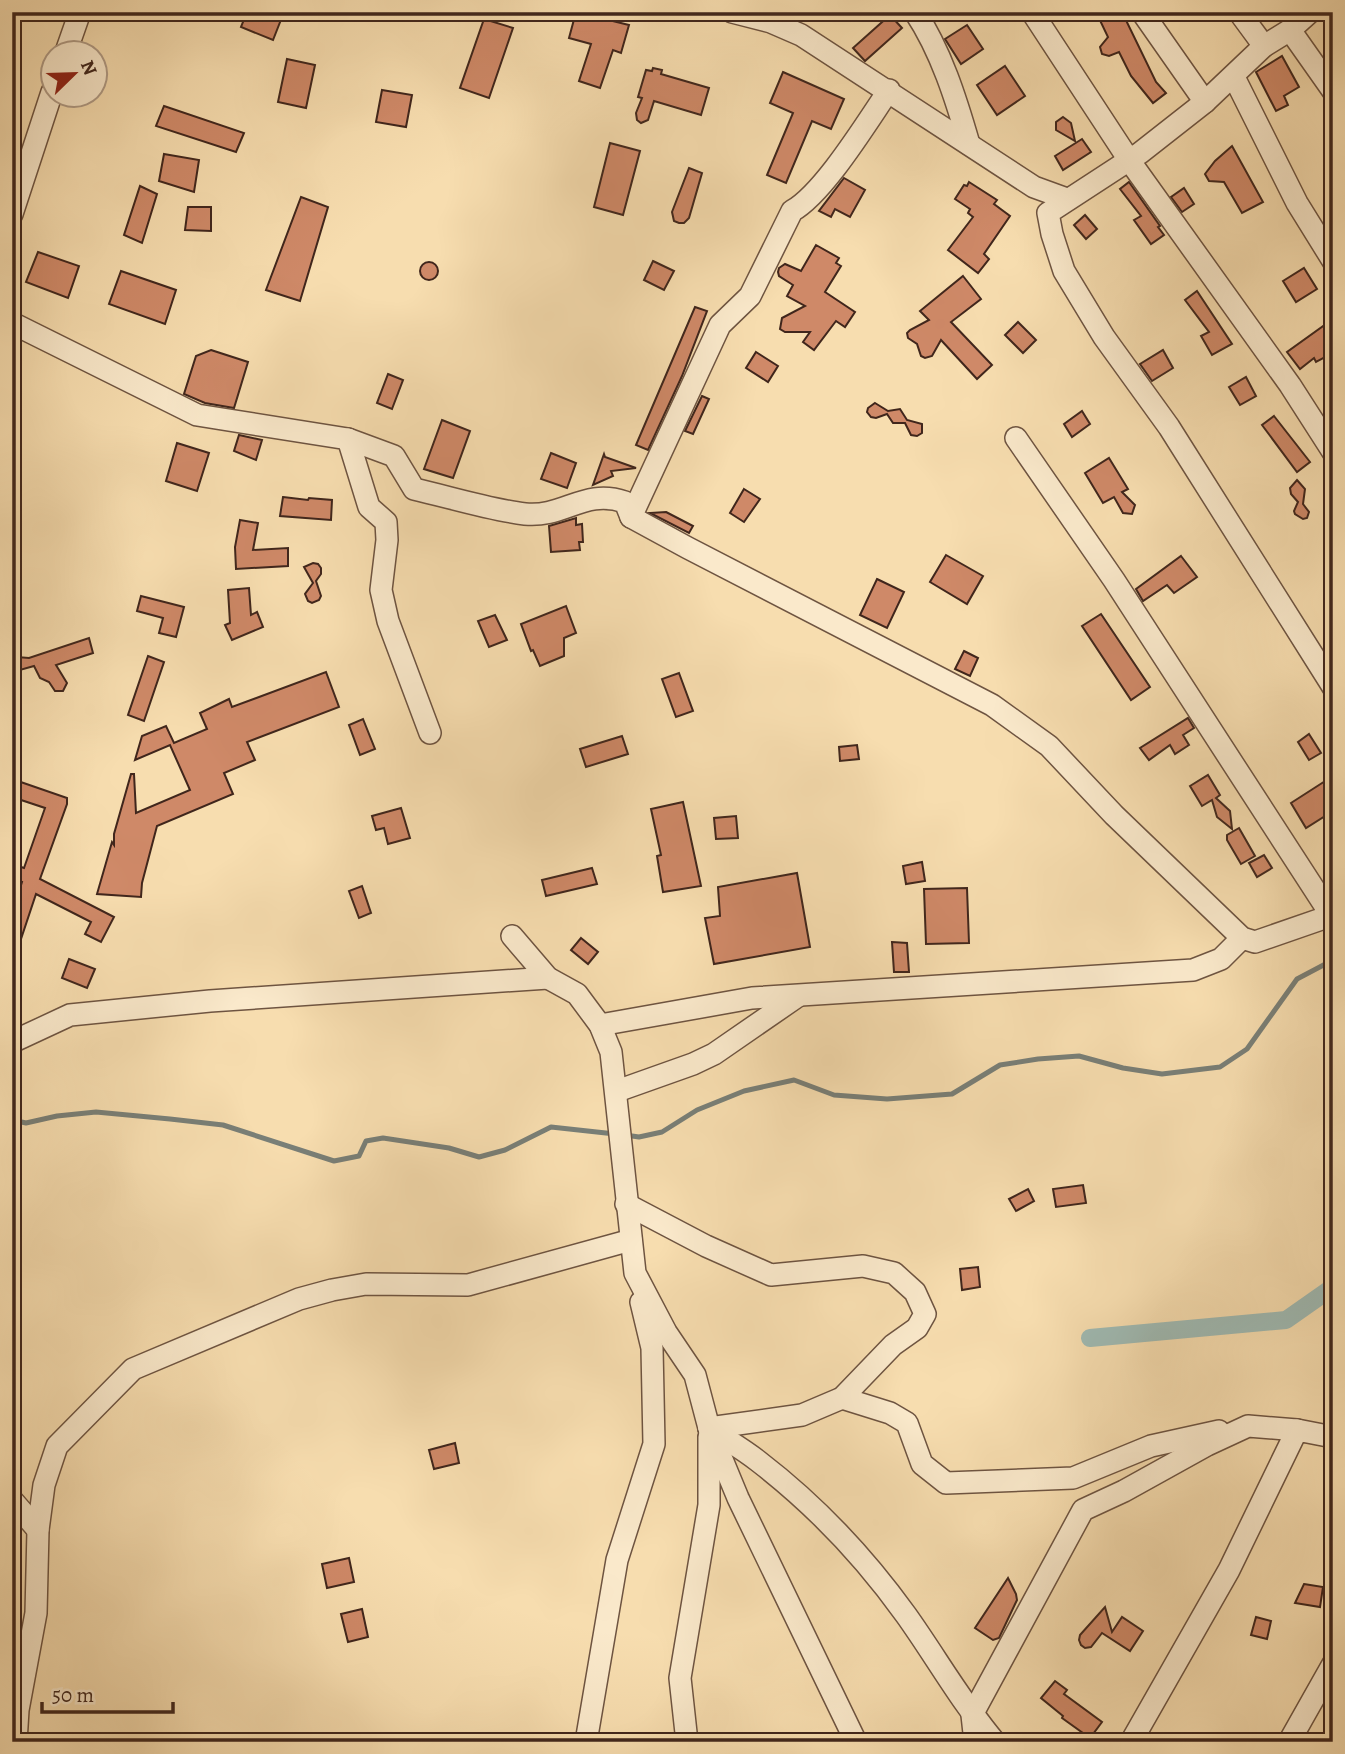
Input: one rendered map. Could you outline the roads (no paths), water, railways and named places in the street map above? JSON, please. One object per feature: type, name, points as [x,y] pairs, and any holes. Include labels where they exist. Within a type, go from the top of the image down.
[{"type":"street","points":[[71,38],[80,12]]},
{"type":"street","points":[[732,12],[771,22],[801,35],[1034,187],[1067,199]]},
{"type":"street","points":[[915,12],[924,25],[955,97],[969,144]]},
{"type":"street","points":[[1032,12],[1129,160],[1290,385],[1333,452]]},
{"type":"street","points":[[1142,12],[1205,102]]},
{"type":"street","points":[[1239,12],[1264,47]]},
{"type":"street","points":[[1310,12],[1290,30],[1264,47],[1205,102],[1129,160],[1048,213],[1064,271],[1104,337],[1169,427],[1333,687]]},
{"type":"street","points":[[1290,30],[1333,91]]},
{"type":"street","points":[[1234,77],[1297,203],[1333,261]]},
{"type":"street","points":[[631,517],[720,325],[750,296],[792,211],[812,196],[889,90]]},
{"type":"street","points":[[12,214],[47,108]]},
{"type":"street","points":[[12,323],[197,415],[348,439],[394,456],[414,489],[527,514],[555,512],[584,499],[610,497],[625,502],[631,517],[992,705],[1049,746],[1114,815],[1242,938],[1255,942],[1332,915],[1114,580],[1016,438]]},
{"type":"street","points":[[348,439],[369,506],[386,522],[387,540],[381,590],[388,621],[430,733]]},
{"type":"street","points":[[512,936],[548,978],[576,994],[600,1024],[611,1052],[635,1273],[652,1348],[654,1444],[617,1560],[586,1742]]},
{"type":"street","points":[[600,1024],[752,998],[1193,970],[1221,959],[1242,938]]},
{"type":"street","points":[[12,1042],[70,1015],[210,1001],[548,978]]},
{"type":"street","points":[[618,1098],[714,1054],[800,995]]},
{"type":"street","points":[[626,1204],[771,1275],[863,1266],[894,1273],[915,1292],[925,1314],[917,1328],[893,1345],[842,1398],[802,1415],[709,1428]]},
{"type":"street","points":[[16,1742],[36,1614],[38,1530],[44,1485],[57,1446],[133,1369],[299,1299],[332,1290],[366,1284],[468,1285],[631,1240]]},
{"type":"street","points":[[635,1273],[666,1332],[695,1375],[709,1428],[738,1498],[856,1742]]},
{"type":"street","points":[[842,1398],[890,1413],[907,1423],[922,1464],[946,1483],[1073,1478],[1151,1446],[1248,1426],[1297,1430],[1333,1437]]},
{"type":"street","points":[[975,1742],[972,1715],[1083,1510],[1248,1426]]},
{"type":"street","points":[[709,1428],[757,1460],[814,1509],[863,1561],[906,1614],[972,1715],[995,1742]]},
{"type":"street","points":[[687,1742],[680,1678],[709,1505],[709,1428]]},
{"type":"street","points":[[1131,1742],[1229,1570],[1297,1430]]},
{"type":"street","points":[[12,1500],[38,1530]]},
{"type":"street","points":[[1289,1742],[1333,1664]]},
{"type":"waterway","points":[[625,1135],[639,1137],[662,1132],[697,1110],[744,1091],[794,1080],[834,1095],[887,1099],[952,1094],[1000,1065],[1038,1059],[1079,1056],[1123,1068],[1162,1074],[1220,1067],[1247,1049],[1297,979],[1333,960]]},
{"type":"waterway","points":[[12,1120],[26,1123],[57,1116],[96,1112],[223,1125],[334,1161],[359,1156],[366,1141],[383,1138],[449,1148],[479,1157],[505,1150],[551,1127],[615,1134]]},
{"type":"waterway","points":[[1090,1338],[1286,1320],[1333,1287]]}]
